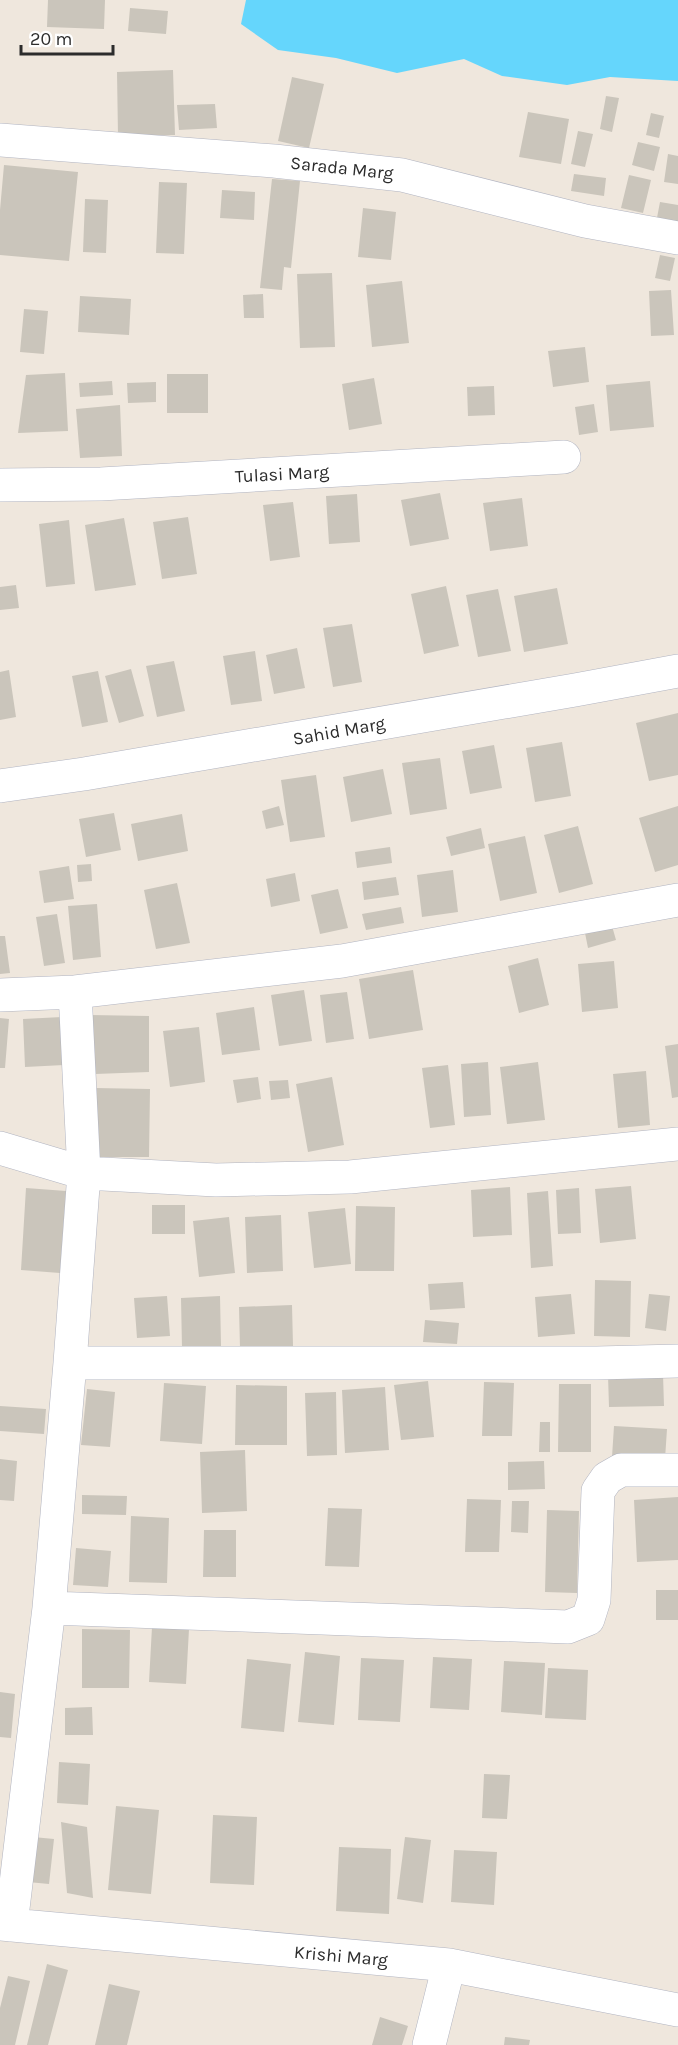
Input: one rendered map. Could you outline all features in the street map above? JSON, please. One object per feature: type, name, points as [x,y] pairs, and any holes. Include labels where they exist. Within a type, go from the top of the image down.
[{"type":"street","name":"Sarada Marg","points":[[0,140],[274,161],[402,175],[585,221],[678,238]]},
{"type":"street","name":"Tulasi Marg","points":[[0,485],[101,484],[564,457]]},
{"type":"street","name":"Sahid Marg","points":[[0,786],[120,768],[678,671]]},
{"type":"street","points":[[0,995],[75,992],[342,962],[678,900]]},
{"type":"street","points":[[6,1924],[49,1608],[70,1363],[84,1173],[75,992]]},
{"type":"street","points":[[0,1148],[84,1173],[216,1180],[350,1177],[678,1144]]},
{"type":"street","points":[[70,1363],[678,1361]]},
{"type":"street","points":[[49,1608],[568,1627],[588,1619],[594,1600],[598,1491],[607,1478],[621,1470],[678,1470]]},
{"type":"street","name":"Krishi Marg","points":[[6,1924],[449,1965],[678,2010]]},
{"type":"street","points":[[429,2045],[449,1965]]},
{"type":"water","points":[[246,0],[678,0],[678,81],[610,77],[567,85],[502,76],[464,59],[397,73],[336,58],[278,50],[241,24]]},
{"type":"building","points":[[48,0],[105,0],[104,29],[47,27]]},
{"type":"building","points":[[130,8],[168,11],[166,34],[128,31]]},
{"type":"building","points":[[173,70],[175,135],[118,136],[117,72]]},
{"type":"building","points":[[292,77],[324,84],[309,148],[278,141]]},
{"type":"building","points":[[606,96],[619,98],[612,132],[600,129]]},
{"type":"building","points":[[215,104],[217,128],[179,130],[177,105]]},
{"type":"building","points":[[528,112],[569,119],[561,164],[519,157]]},
{"type":"building","points":[[651,113],[664,116],[659,138],[646,135]]},
{"type":"building","points":[[578,131],[593,134],[585,167],[571,164]]},
{"type":"building","points":[[638,142],[660,147],[654,171],[632,165]]},
{"type":"building","points":[[668,154],[678,156],[678,184],[664,182]]},
{"type":"building","points":[[4,165],[78,172],[69,261],[0,255],[0,210]]},
{"type":"building","points":[[574,174],[606,178],[604,196],[571,191]]},
{"type":"building","points":[[629,175],[651,180],[643,213],[621,208]]},
{"type":"building","points":[[272,179],[300,181],[291,268],[284,267],[282,290],[260,288]]},
{"type":"building","points":[[159,182],[187,183],[184,254],[156,253]]},
{"type":"building","points":[[222,190],[255,192],[254,220],[220,218]]},
{"type":"building","points":[[85,199],[108,200],[106,253],[83,252]]},
{"type":"building","points":[[660,202],[678,205],[678,226],[656,223]]},
{"type":"building","points":[[363,208],[396,212],[391,260],[358,257]]},
{"type":"building","points":[[660,255],[675,258],[670,281],[655,278]]},
{"type":"building","points":[[332,273],[335,347],[300,348],[297,274]]},
{"type":"building","points":[[402,281],[409,343],[372,347],[366,285]]},
{"type":"building","points":[[671,290],[674,335],[651,336],[649,291]]},
{"type":"building","points":[[263,294],[264,318],[244,318],[243,295]]},
{"type":"building","points":[[80,296],[131,299],[129,335],[78,332]]},
{"type":"building","points":[[24,309],[48,311],[44,354],[20,352]]},
{"type":"building","points":[[585,347],[589,382],[553,387],[548,351]]},
{"type":"building","points":[[65,373],[68,431],[18,433],[26,375]]},
{"type":"building","points":[[167,374],[208,374],[208,413],[167,413]]},
{"type":"building","points":[[374,378],[382,424],[349,430],[342,384]]},
{"type":"building","points":[[112,381],[113,395],[80,397],[79,383]]},
{"type":"building","points":[[650,381],[654,427],[610,431],[606,385]]},
{"type":"building","points":[[156,382],[156,402],[128,403],[127,383]]},
{"type":"building","points":[[494,386],[495,415],[468,416],[467,387]]},
{"type":"building","points":[[594,404],[598,432],[579,435],[575,407]]},
{"type":"building","points":[[120,405],[122,456],[80,458],[76,409]]},
{"type":"building","points":[[440,493],[449,539],[410,546],[401,500]]},
{"type":"building","points":[[357,494],[360,542],[329,544],[326,496]]},
{"type":"building","points":[[522,498],[528,546],[490,551],[483,503]]},
{"type":"building","points":[[293,502],[300,557],[270,561],[263,505]]},
{"type":"building","points":[[188,517],[197,574],[162,579],[153,522]]},
{"type":"building","points":[[124,518],[136,585],[95,591],[85,525]]},
{"type":"building","points":[[69,520],[75,584],[46,587],[39,524]]},
{"type":"building","points":[[16,585],[19,608],[0,610],[0,587]]},
{"type":"building","points":[[446,586],[459,646],[424,654],[411,594]]},
{"type":"building","points":[[557,588],[568,644],[524,652],[514,596]]},
{"type":"building","points":[[498,589],[511,651],[478,657],[466,595]]},
{"type":"building","points":[[352,624],[362,682],[333,687],[323,628]]},
{"type":"building","points":[[297,648],[305,688],[274,694],[266,655]]},
{"type":"building","points":[[255,651],[262,701],[231,705],[223,656]]},
{"type":"building","points":[[174,661],[185,711],[157,717],[146,666]]},
{"type":"building","points":[[131,669],[144,716],[119,723],[105,676]]},
{"type":"building","points":[[9,670],[16,717],[0,720],[0,672]]},
{"type":"building","points":[[98,671],[108,722],[82,727],[72,676]]},
{"type":"building","points":[[678,713],[678,775],[649,781],[636,723]]},
{"type":"building","points":[[562,742],[571,796],[535,802],[526,748]]},
{"type":"building","points":[[494,745],[502,788],[470,794],[462,751]]},
{"type":"building","points":[[440,758],[447,809],[410,815],[402,763]]},
{"type":"building","points":[[383,769],[392,814],[351,822],[343,777]]},
{"type":"building","points":[[316,775],[325,837],[290,842],[281,780]]},
{"type":"building","points":[[279,806],[284,825],[266,829],[262,811]]},
{"type":"building","points":[[678,806],[678,865],[655,872],[639,818]]},
{"type":"building","points":[[114,813],[121,850],[86,857],[79,819]]},
{"type":"building","points":[[182,814],[188,851],[138,861],[131,824]]},
{"type":"building","points":[[578,826],[593,884],[559,893],[544,835]]},
{"type":"building","points":[[481,828],[485,848],[451,856],[446,837]]},
{"type":"building","points":[[525,836],[537,893],[500,901],[488,844]]},
{"type":"building","points":[[390,847],[392,863],[357,868],[355,852]]},
{"type":"building","points":[[91,864],[92,881],[78,882],[77,865]]},
{"type":"building","points":[[69,866],[74,899],[44,903],[39,871]]},
{"type":"building","points":[[453,870],[458,912],[422,917],[417,875]]},
{"type":"building","points":[[295,873],[300,901],[271,907],[266,879]]},
{"type":"building","points":[[396,877],[399,895],[364,900],[362,882]]},
{"type":"building","points":[[177,883],[190,943],[156,949],[144,890]]},
{"type":"building","points":[[338,889],[348,928],[320,934],[311,895]]},
{"type":"building","points":[[97,904],[101,957],[73,960],[68,906]]},
{"type":"building","points":[[401,907],[404,923],[366,930],[362,914]]},
{"type":"building","points":[[57,914],[65,963],[44,966],[36,917]]},
{"type":"building","points":[[612,926],[616,940],[588,948],[585,933]]},
{"type":"building","points":[[0,936],[5,936],[10,973],[0,974]]},
{"type":"building","points":[[538,958],[549,1005],[519,1013],[508,966]]},
{"type":"building","points":[[614,961],[618,1008],[582,1012],[578,964]]},
{"type":"building","points":[[413,970],[423,1030],[369,1039],[359,979]]},
{"type":"building","points":[[304,990],[312,1041],[279,1046],[271,995]]},
{"type":"building","points":[[347,992],[354,1039],[326,1043],[320,995]]},
{"type":"building","points":[[254,1007],[260,1050],[222,1055],[216,1013]]},
{"type":"building","points":[[90,1015],[149,1016],[149,1072],[95,1074]]},
{"type":"building","points":[[62,1017],[64,1065],[25,1067],[23,1019]]},
{"type":"building","points":[[0,1018],[9,1019],[5,1068],[0,1068]]},
{"type":"building","points":[[199,1027],[205,1082],[170,1087],[163,1031]]},
{"type":"building","points":[[678,1044],[678,1097],[672,1098],[665,1046]]},
{"type":"building","points":[[488,1062],[491,1115],[464,1117],[461,1064]]},
{"type":"building","points":[[538,1062],[545,1120],[507,1124],[500,1067]]},
{"type":"building","points":[[448,1065],[455,1125],[430,1128],[422,1068]]},
{"type":"building","points":[[646,1071],[650,1125],[618,1128],[613,1074]]},
{"type":"building","points":[[258,1077],[261,1099],[237,1103],[233,1080]]},
{"type":"building","points":[[332,1077],[344,1145],[308,1152],[296,1084]]},
{"type":"building","points":[[288,1080],[290,1098],[271,1100],[269,1081]]},
{"type":"building","points":[[95,1088],[150,1089],[149,1157],[95,1157]]},
{"type":"building","points":[[631,1186],[636,1239],[600,1243],[595,1189]]},
{"type":"building","points":[[510,1187],[512,1235],[473,1237],[471,1190]]},
{"type":"building","points":[[26,1188],[66,1191],[60,1273],[21,1270]]},
{"type":"building","points":[[579,1188],[581,1233],[558,1234],[556,1190]]},
{"type":"building","points":[[548,1191],[553,1266],[531,1268],[527,1193]]},
{"type":"building","points":[[152,1205],[185,1205],[185,1234],[152,1234]]},
{"type":"building","points":[[356,1206],[395,1207],[394,1271],[355,1271]]},
{"type":"building","points":[[345,1208],[351,1264],[314,1268],[308,1212]]},
{"type":"building","points":[[281,1215],[283,1271],[247,1273],[245,1217]]},
{"type":"building","points":[[229,1217],[235,1273],[199,1277],[193,1221]]},
{"type":"building","points":[[595,1280],[631,1281],[630,1337],[594,1336]]},
{"type":"building","points":[[463,1282],[465,1308],[430,1310],[428,1284]]},
{"type":"building","points":[[571,1294],[575,1334],[538,1337],[535,1297]]},
{"type":"building","points":[[649,1294],[670,1296],[666,1331],[645,1328]]},
{"type":"building","points":[[167,1296],[170,1336],[137,1338],[134,1298]]},
{"type":"building","points":[[220,1296],[221,1346],[182,1348],[181,1298]]},
{"type":"building","points":[[292,1305],[293,1346],[240,1348],[239,1307]]},
{"type":"building","points":[[425,1320],[459,1323],[457,1344],[423,1342]]},
{"type":"building","points":[[663,1374],[664,1406],[609,1407],[608,1375]]},
{"type":"building","points":[[428,1381],[434,1437],[401,1440],[394,1385]]},
{"type":"building","points":[[484,1382],[514,1383],[512,1436],[482,1436]]},
{"type":"building","points":[[164,1383],[206,1386],[202,1444],[160,1441]]},
{"type":"building","points":[[559,1384],[591,1384],[591,1452],[558,1452]]},
{"type":"building","points":[[236,1385],[287,1386],[287,1445],[235,1445]]},
{"type":"building","points":[[385,1387],[389,1450],[345,1453],[342,1390]]},
{"type":"building","points":[[87,1389],[115,1392],[110,1447],[81,1445]]},
{"type":"building","points":[[336,1392],[337,1455],[307,1456],[305,1393]]},
{"type":"building","points":[[0,1406],[46,1409],[44,1434],[0,1431]]},
{"type":"building","points":[[540,1422],[550,1422],[550,1452],[539,1452]]},
{"type":"building","points":[[614,1426],[667,1429],[665,1459],[612,1457]]},
{"type":"building","points":[[245,1450],[247,1511],[202,1513],[200,1452]]},
{"type":"building","points":[[0,1459],[17,1461],[14,1501],[0,1500]]},
{"type":"building","points":[[544,1461],[545,1489],[508,1490],[508,1462]]},
{"type":"building","points":[[82,1495],[127,1496],[126,1515],[82,1514]]},
{"type":"building","points":[[678,1497],[678,1560],[637,1562],[634,1500]]},
{"type":"building","points":[[467,1499],[501,1500],[499,1552],[465,1552]]},
{"type":"building","points":[[512,1501],[529,1501],[528,1533],[511,1532]]},
{"type":"building","points":[[328,1508],[362,1509],[359,1567],[325,1566]]},
{"type":"building","points":[[547,1510],[579,1511],[577,1593],[545,1592]]},
{"type":"building","points":[[131,1516],[169,1518],[167,1583],[129,1582]]},
{"type":"building","points":[[204,1530],[236,1530],[236,1577],[203,1577]]},
{"type":"building","points":[[76,1548],[111,1551],[108,1587],[73,1585]]},
{"type":"building","points":[[656,1590],[678,1590],[678,1620],[656,1620]]},
{"type":"building","points":[[152,1627],[189,1629],[186,1684],[149,1682]]},
{"type":"building","points":[[82,1629],[130,1630],[129,1688],[82,1688]]},
{"type":"building","points":[[305,1652],[340,1656],[334,1725],[298,1722]]},
{"type":"building","points":[[433,1657],[472,1659],[469,1710],[430,1708]]},
{"type":"building","points":[[361,1658],[404,1660],[400,1722],[358,1720]]},
{"type":"building","points":[[247,1659],[291,1664],[284,1732],[241,1728]]},
{"type":"building","points":[[504,1661],[545,1663],[542,1715],[501,1712]]},
{"type":"building","points":[[548,1668],[588,1670],[586,1720],[545,1718]]},
{"type":"building","points":[[0,1692],[15,1694],[11,1738],[0,1737]]},
{"type":"building","points":[[92,1707],[93,1735],[65,1735],[65,1708]]},
{"type":"building","points":[[59,1762],[90,1764],[88,1805],[57,1803]]},
{"type":"building","points":[[484,1774],[510,1775],[507,1819],[482,1818]]},
{"type":"building","points":[[116,1806],[159,1810],[151,1894],[108,1890]]},
{"type":"building","points":[[213,1815],[257,1817],[254,1885],[210,1883]]},
{"type":"building","points":[[61,1822],[87,1827],[93,1898],[67,1893]]},
{"type":"building","points":[[33,1837],[54,1839],[49,1884],[28,1882]]},
{"type":"building","points":[[405,1837],[431,1840],[423,1903],[397,1899]]},
{"type":"building","points":[[339,1847],[391,1849],[389,1914],[336,1911]]},
{"type":"building","points":[[454,1850],[497,1852],[494,1905],[451,1902]]},
{"type":"building","points":[[47,1964],[68,1970],[48,2045],[27,2045]]},
{"type":"building","points":[[8,1976],[30,1981],[15,2045],[0,2045],[0,2008]]},
{"type":"building","points":[[109,1984],[140,1991],[127,2045],[95,2045]]},
{"type":"building","points":[[380,2017],[408,2026],[402,2045],[372,2045]]},
{"type":"building","points":[[505,2037],[530,2040],[529,2045],[504,2045]]}]
